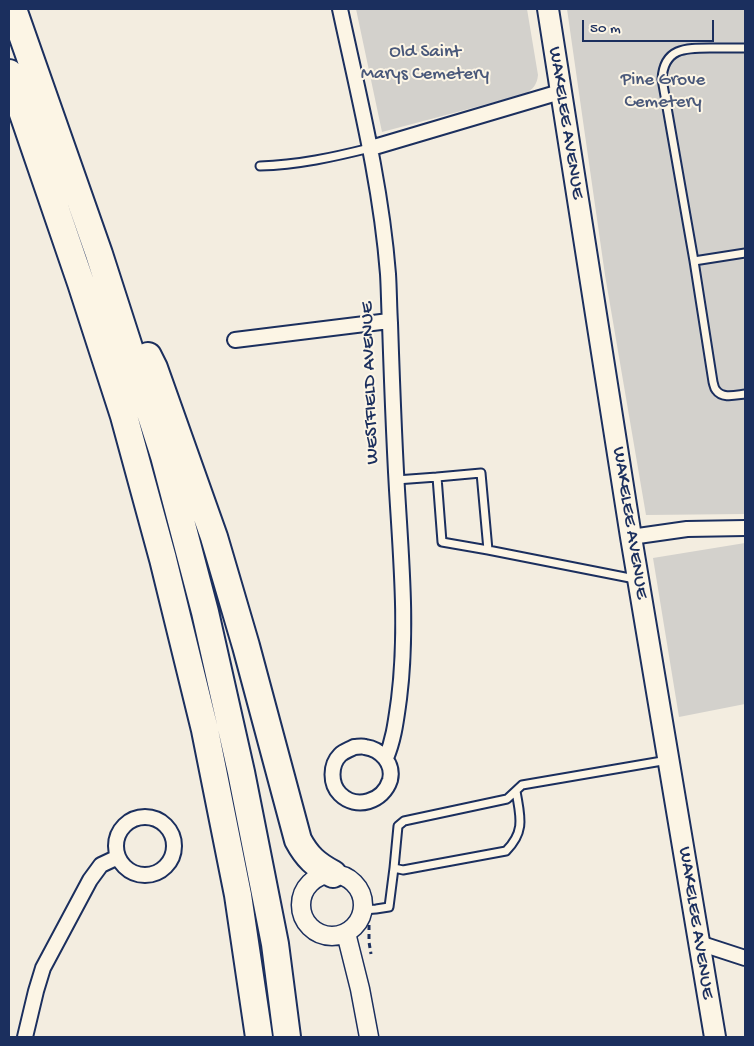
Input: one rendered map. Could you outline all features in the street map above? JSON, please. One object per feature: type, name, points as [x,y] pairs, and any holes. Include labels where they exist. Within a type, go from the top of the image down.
[{"type":"highway","points":[[13,9],[99,254],[164,456],[242,772],[275,944],[287,1037]]},
{"type":"highway","points":[[9,73],[124,416],[163,559],[205,730],[238,895],[259,1037]]},
{"type":"highway","points":[[99,254],[154,368],[214,537],[246,646],[298,840],[304,852],[313,862],[333,874]]},
{"type":"main road","name":"WAKELEE AVENUE","points":[[548,9],[631,538],[715,1037]]},
{"type":"street","name":"WESTFIELD AVENUE","points":[[340,9],[371,148],[388,274],[396,480],[402,570],[403,634],[401,681],[395,726],[392,745],[386,758],[390,769],[390,779],[385,790],[370,801],[352,802],[344,798],[333,783],[334,765],[338,757],[345,751],[354,747],[366,747],[377,750],[386,758]]},
{"type":"street","points":[[371,148],[560,92]]},
{"type":"street","points":[[235,340],[390,321]]},
{"type":"street","points":[[631,538],[687,529],[745,528]]},
{"type":"street","points":[[138,818],[156,820],[164,825],[174,841],[174,851],[171,860],[157,873],[148,875],[130,871],[123,865],[118,856],[116,847],[122,829],[129,822],[138,818]]},
{"type":"street","points":[[25,1037],[36,991],[44,968],[90,880],[101,865],[118,856]]},
{"type":"street","points":[[333,874],[346,877],[354,883],[360,892],[363,902],[362,910],[360,922],[354,929],[336,936],[322,935],[313,931],[306,923],[300,904],[302,894],[308,885],[316,878],[333,874]]},
{"type":"street","points":[[346,933],[360,988],[369,1037]]},
{"type":"street","points":[[699,943],[745,958]]},
{"type":"lane","points":[[745,48],[689,48],[679,51],[667,60],[662,79],[713,382],[716,391],[722,395],[745,394]]},
{"type":"lane","points":[[260,166],[283,165],[371,148]]},
{"type":"lane","points":[[694,261],[745,253]]},
{"type":"lane","points":[[396,480],[481,473],[488,550]]},
{"type":"lane","points":[[436,478],[442,542],[638,580]]},
{"type":"lane","points":[[362,910],[389,908],[398,826],[404,821],[507,800],[522,785],[668,760]]},
{"type":"lane","points":[[394,868],[403,870],[506,851],[517,838],[520,828],[516,791]]},
{"type":"green space","name":"Old Saint Marys Cemetery","points":[[356,9],[527,9],[538,75],[536,84],[525,94],[382,132]]},
{"type":"green space","name":"Pine Grove Cemetery","points":[[567,9],[745,9],[745,514],[646,515],[605,275]]},
{"type":"green space","points":[[745,543],[745,704],[679,717],[653,558]]}]
